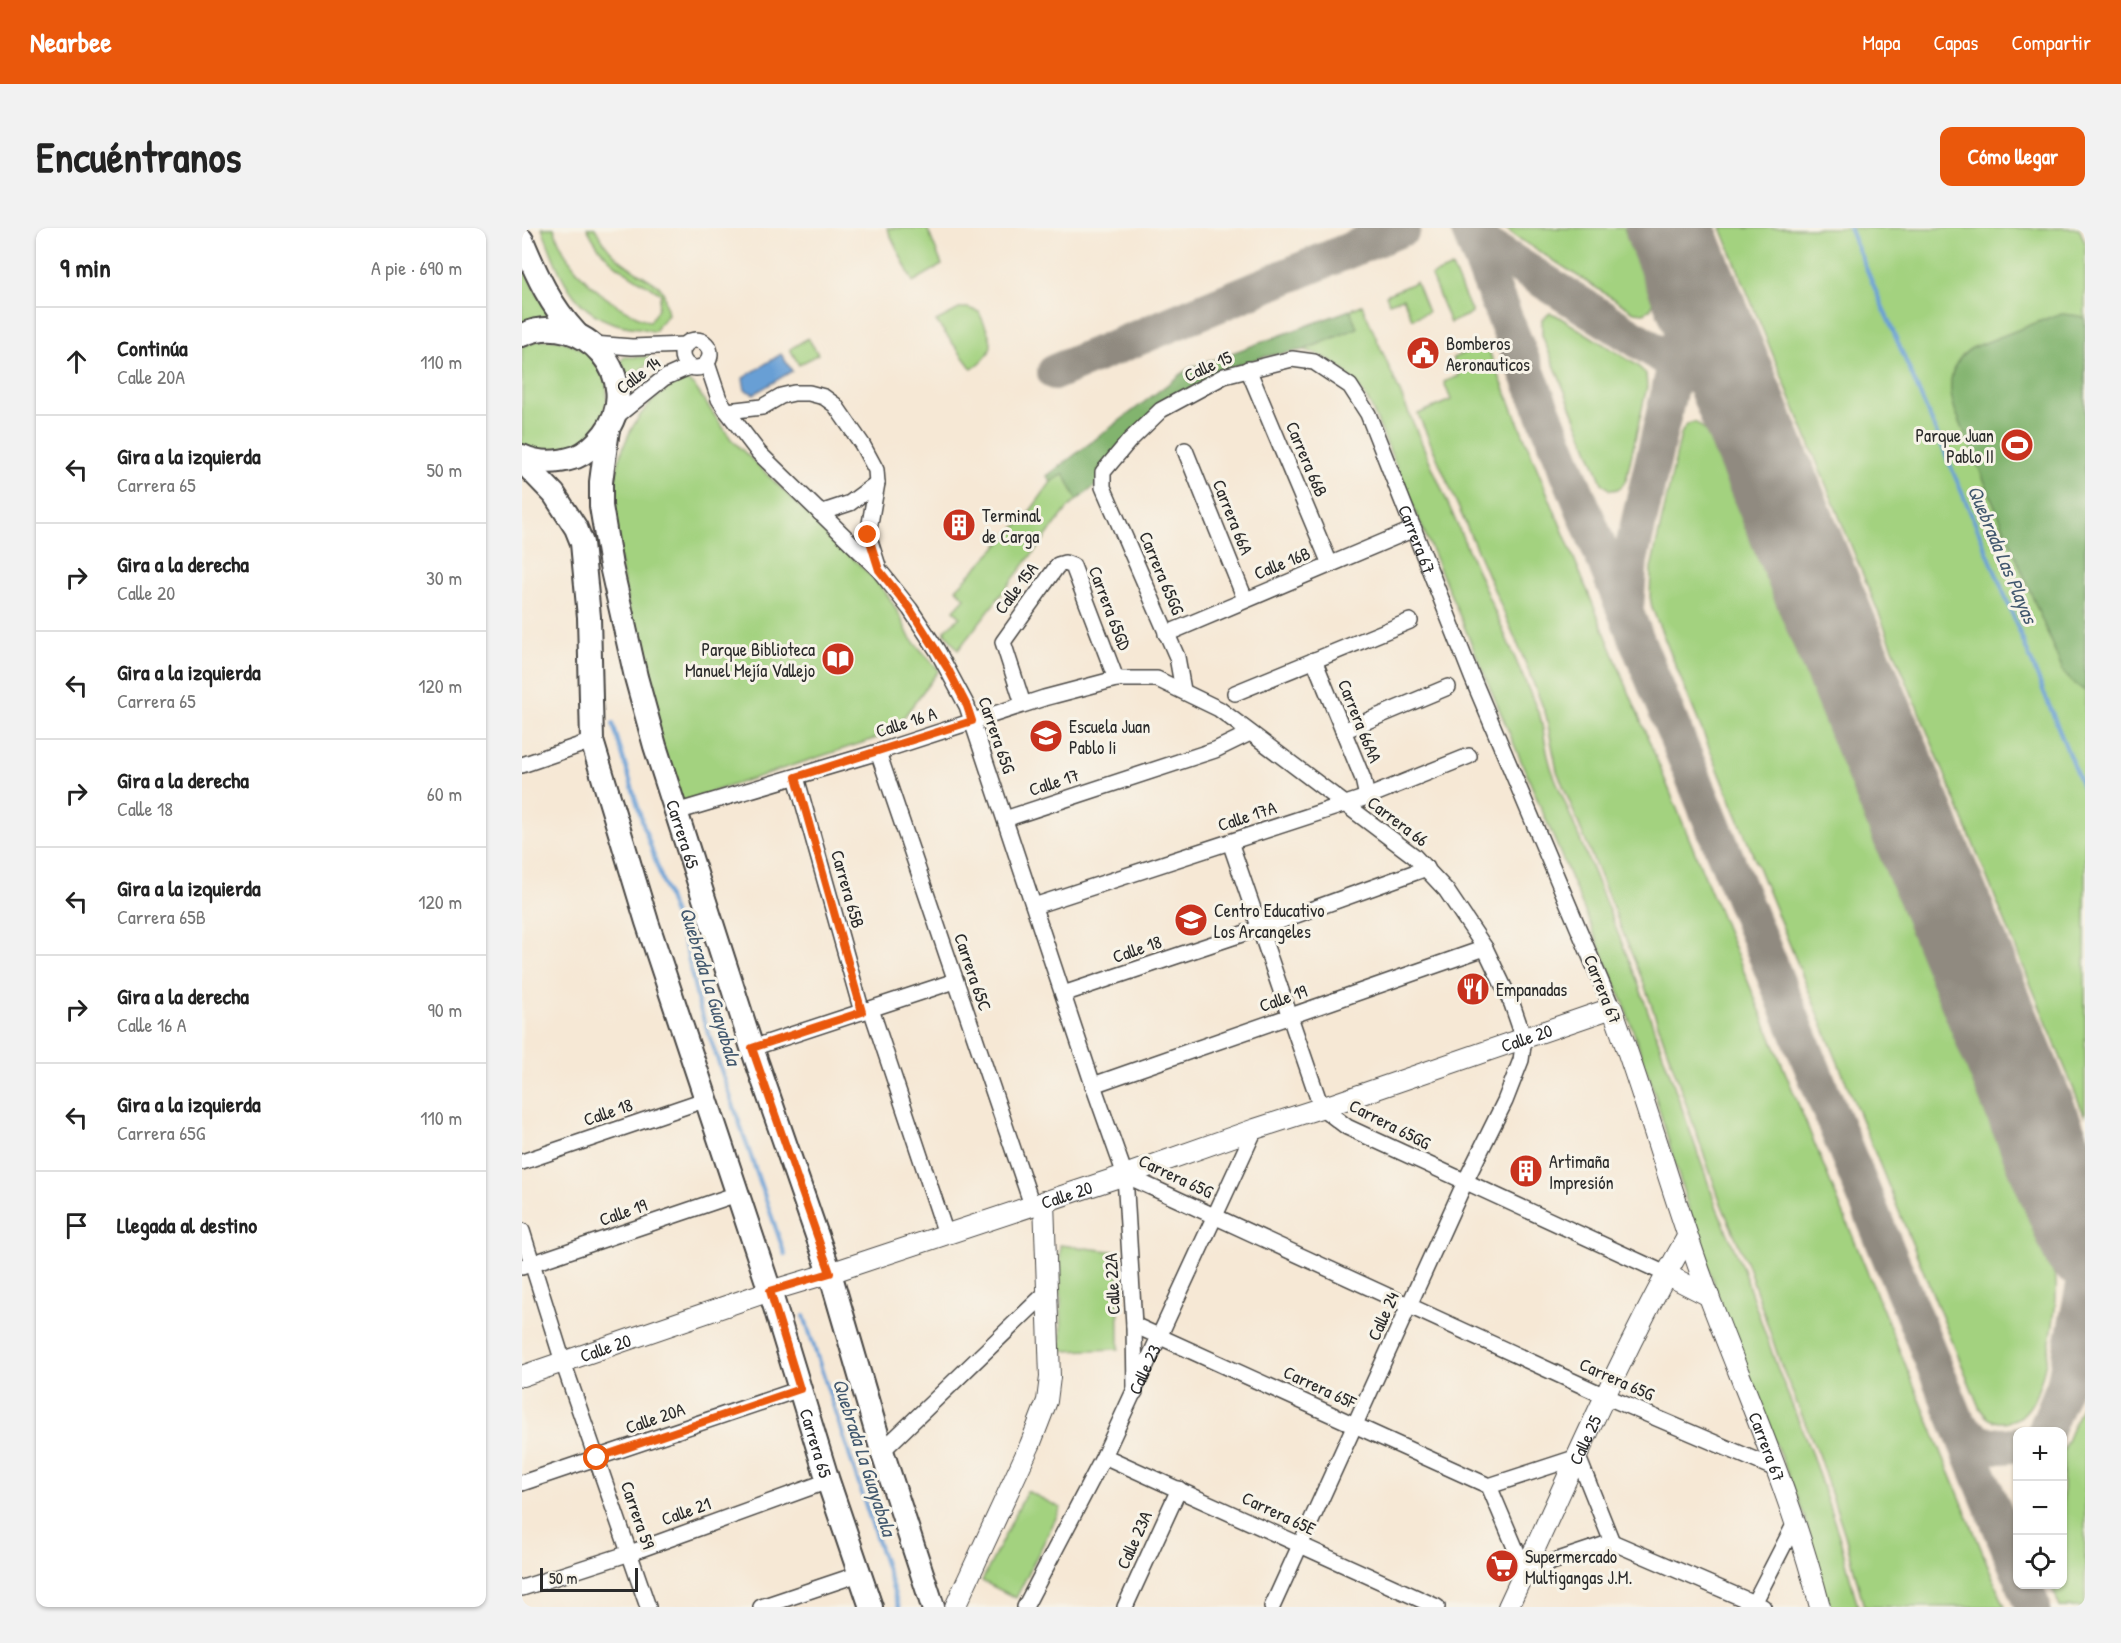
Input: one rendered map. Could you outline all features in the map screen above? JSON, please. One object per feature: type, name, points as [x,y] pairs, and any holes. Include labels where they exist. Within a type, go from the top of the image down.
[{"type":"main road","points":[[522,240],[549,300],[561,317],[585,339]]},
{"type":"main road","points":[[522,335],[545,328],[561,329],[585,339]]},
{"type":"main road","name":"Carrera 65","points":[[585,339],[605,356],[617,387],[617,403],[610,424],[601,482],[601,506],[611,566],[636,677],[655,746],[752,1048],[830,1273],[882,1451],[933,1607]]},
{"type":"main road","points":[[522,456],[547,463],[565,461],[582,454],[597,443],[610,424]]},
{"type":"main road","name":"Carrera 65","points":[[522,461],[555,494],[576,528],[582,543],[589,617],[592,741],[647,922],[770,1291],[828,1480],[871,1607]]},
{"type":"street","name":"Calle 14","points":[[585,339],[632,347],[684,345]]},
{"type":"street","points":[[697,340],[706,344],[710,353],[707,363],[699,368],[683,369],[684,345],[697,340]]},
{"type":"street","name":"Calle 15","points":[[1103,472],[1129,441],[1161,410],[1224,376],[1292,358],[1314,362],[1350,386]]},
{"type":"street","name":"Carrera 65G","points":[[707,363],[723,405],[746,437],[879,570],[910,609],[959,688],[1125,1175],[1605,1396],[1776,1469]]},
{"type":"street","name":"Calle 14","points":[[610,424],[659,381],[683,369]]},
{"type":"street","points":[[683,369],[694,376],[723,405]]},
{"type":"street","name":"Carrera 66B","points":[[1248,369],[1330,564]]},
{"type":"street","name":"Carrera 67","points":[[1350,386],[1368,414],[1500,745],[1612,1008],[1636,1073],[1709,1296],[1796,1523],[1820,1607]]},
{"type":"street","name":"Carrera 65G","points":[[723,405],[762,407],[781,396],[809,393],[827,399],[840,411],[876,470],[877,483],[868,535],[879,570]]},
{"type":"street","points":[[746,437],[748,428],[762,407]]},
{"type":"street","name":"Carrera 66A","points":[[1185,450],[1245,599]]},
{"type":"street","name":"Carrera 65GG","points":[[1103,472],[1103,487],[1177,657],[1183,690]]},
{"type":"street","points":[[820,513],[850,503],[877,483]]},
{"type":"street","name":"Calle 16B","points":[[1166,634],[1414,529]]},
{"type":"street","name":"Carrera 65GD","points":[[1058,565],[1065,562],[1073,566],[1116,679]]},
{"type":"street","name":"Calle 15A","points":[[1023,705],[1003,642],[1058,565]]},
{"type":"street","points":[[1234,693],[1410,621]]},
{"type":"street","name":"Carrera 66AA","points":[[1314,660],[1362,779],[1367,797]]},
{"type":"street","name":"Calle 16 A","points":[[676,812],[878,752],[1023,705],[1116,679],[1157,679],[1183,690]]},
{"type":"street","points":[[1343,731],[1448,687]]},
{"type":"street","name":"Carrera 66","points":[[1183,690],[1220,709],[1427,868],[1466,918],[1485,948],[1512,1004],[1524,1039]]},
{"type":"street","name":"Calle 17","points":[[1005,819],[1215,750],[1250,733]]},
{"type":"street","points":[[522,765],[592,741]]},
{"type":"street","name":"Carrera 65C","points":[[878,752],[955,981],[1038,1203]]},
{"type":"street","name":"Calle 17A","points":[[1034,906],[1344,805],[1468,756]]},
{"type":"street","name":"Carrera 65B","points":[[796,777],[867,1010],[946,1234]]},
{"type":"street","name":"Carrera 65GG","points":[[1230,842],[1321,1107],[1347,1127],[1666,1274]]},
{"type":"street","name":"Calle 18","points":[[1063,994],[1260,928],[1427,868]]},
{"type":"street","name":"Calle 19","points":[[1093,1085],[1485,948]]},
{"type":"street","points":[[752,1048],[955,981]]},
{"type":"street","name":"Calle 20","points":[[522,1376],[770,1291],[1125,1175],[1256,1128],[1612,1008]]},
{"type":"street","name":"Calle 24","points":[[1272,1607],[1465,1182],[1505,1101],[1521,1060],[1524,1039]]},
{"type":"street","name":"Calle 18","points":[[522,1162],[706,1099]]},
{"type":"street","name":"Calle 23","points":[[1025,1607],[1135,1392],[1159,1335],[1256,1128]]},
{"type":"street","name":"Calle 22A","points":[[1125,1175],[1134,1325],[1135,1392]]},
{"type":"street","name":"Calle 19","points":[[528,1265],[737,1194]]},
{"type":"street","points":[[955,1607],[1030,1445],[1047,1401],[1050,1377],[1047,1292],[1038,1203]]},
{"type":"street","name":"Carrera 59","points":[[522,1231],[528,1265],[648,1607]]},
{"type":"street","name":"Calle 25","points":[[1508,1607],[1605,1396],[1666,1274],[1688,1237]]},
{"type":"street","points":[[1666,1274],[1709,1296]]},
{"type":"street","points":[[882,1451],[1047,1292]]},
{"type":"street","name":"Carrera 65F","points":[[1134,1325],[1489,1486]]},
{"type":"street","name":"Calle 20A","points":[[522,1484],[800,1389]]},
{"type":"street","name":"Carrera 65E","points":[[1104,1456],[1437,1607]]},
{"type":"street","points":[[1612,1542],[1578,1457],[1489,1486],[1525,1571],[1612,1542],[1756,1606],[1796,1523]]},
{"type":"street","name":"Calle 21","points":[[522,1588],[630,1552],[828,1480]]},
{"type":"street","name":"Calle 23A","points":[[1125,1607],[1179,1489]]},
{"type":"street","points":[[761,1607],[859,1574]]},
{"type":"green space","points":[[542,228],[554,228],[569,259],[592,286],[620,307],[650,322],[658,308],[661,294],[610,260],[594,241],[587,228],[595,228],[615,256],[659,286],[664,294],[668,315],[657,326],[656,331],[618,324],[600,318],[586,308],[564,281]]},
{"type":"green space","points":[[887,228],[927,228],[942,265],[913,282]]},
{"type":"green space","points":[[1505,228],[1624,228],[1653,300],[1651,309],[1644,313],[1634,312]]},
{"type":"green space","points":[[1721,228],[2079,228],[2085,243],[2085,1117]]},
{"type":"green space","points":[[522,266],[549,314],[522,324]]},
{"type":"green space","points":[[1452,267],[1472,313],[1450,323],[1431,276]]},
{"type":"green space","points":[[1416,282],[1428,312],[1412,319],[1403,298],[1389,303],[1386,295]]},
{"type":"green space","points":[[1362,305],[1540,716],[1553,773],[1637,980],[1717,1208],[1742,1267],[1777,1367],[1812,1455],[1839,1536],[1858,1607],[1828,1607],[1804,1516],[1747,1374],[1698,1241],[1654,1092],[1624,1004],[1370,404],[1343,370],[1325,358],[1304,350],[1357,328],[1350,310]]},
{"type":"green space","points":[[961,308],[979,312],[990,337],[991,344],[987,356],[972,369],[936,321]]},
{"type":"green space","points":[[1350,310],[1357,328],[1304,350],[1262,357],[1220,371],[1172,399],[1099,483],[1077,500],[1064,474],[1051,482],[1047,476],[1188,369]]},
{"type":"green space","points":[[1550,313],[1637,365],[1646,374],[1647,387],[1626,480],[1618,489],[1610,490],[1602,483],[1542,335],[1542,319]]},
{"type":"green space","points":[[2063,314],[2085,319],[2085,691],[2064,673],[1955,410],[1951,392],[1954,367],[1972,348]]},
{"type":"green space","points":[[808,338],[818,354],[799,365],[790,349]]},
{"type":"green space","points":[[556,339],[586,353],[602,372],[607,395],[602,418],[589,437],[570,450],[547,454],[522,445],[522,346],[538,340]]},
{"type":"green space","points":[[1486,344],[2005,1607],[1864,1607],[1845,1535],[1818,1454],[1781,1365],[1748,1266],[1722,1206],[1644,984],[1557,771],[1546,715],[1418,414],[1451,400],[1444,382],[1459,376],[1453,358]]},
{"type":"green space","points":[[624,357],[650,357],[652,361],[628,379],[621,362]]},
{"type":"green space","points":[[681,381],[693,384],[731,439],[874,579],[889,597],[910,638],[939,670],[892,733],[678,803],[642,677],[613,528],[613,506],[618,463],[634,425],[646,408],[662,393]]},
{"type":"green space","points":[[1695,422],[1705,430],[1711,442],[2056,1279],[2053,1327],[2040,1384],[2028,1409],[2011,1421],[1992,1420],[1979,1407],[1652,608],[1651,568],[1681,434],[1686,426]]},
{"type":"green space","points":[[1064,473],[1077,500],[1068,508],[958,650],[944,631],[960,617],[954,610],[965,598],[956,589],[1028,514],[1051,482]]},
{"type":"green space","points":[[1060,1245],[1118,1252],[1119,1349],[1062,1351]]},
{"type":"green space","points":[[2085,1397],[2085,1607],[2060,1607],[2053,1589],[2067,1589],[2067,1441]]},
{"type":"green space","points":[[1027,1491],[1061,1508],[1016,1598],[982,1581]]},
{"type":"water","points":[[781,354],[792,371],[754,394],[745,390],[743,378]]},
{"type":"waterway","name":"Quebrada Las Playas","points":[[1849,228],[1986,549],[2085,794]]},
{"type":"waterway","name":"Quebrada La Guayabala","points":[[613,724],[644,827],[687,953],[698,1003],[785,1255]]},
{"type":"waterway","name":"Quebrada La Guayabala","points":[[804,1316],[899,1607]]},
{"type":"taxiway","points":[[1055,372],[1403,228]]},
{"type":"taxiway","points":[[1468,228],[2013,1558]]},
{"type":"taxiway","points":[[1472,236],[1730,398],[1748,421]]},
{"type":"taxiway","points":[[1626,606],[1630,560],[1689,305],[1690,278]]},
{"type":"taxiway","points":[[2047,1427],[2064,1386],[2085,1280]]},
{"type":"taxiway","points":[[1958,1424],[1970,1436],[1984,1443],[2000,1446],[2013,1445]]},
{"type":"taxiway","points":[[2025,1589],[2033,1607]]},
{"type":"runway","points":[[1669,228],[2085,1243]]},
{"type":"place","name":"Bomberos Aeronauticos","points":[[1423,353]]},
{"type":"place","name":"Parque Juan Pablo II","points":[[2017,445]]},
{"type":"place","name":"Terminal de Carga","points":[[959,525]]},
{"type":"place","name":"Parque Biblioteca Manuel Mejía Vallejo","points":[[838,659]]},
{"type":"place","name":"Escuela Juan Pablo Ii","points":[[1046,736]]},
{"type":"place","name":"Centro Educativo Los Arcangeles","points":[[1191,920]]},
{"type":"place","name":"Empanadas","points":[[1473,989]]},
{"type":"place","name":"Artimaña Impresión","points":[[1526,1171]]},
{"type":"place","name":"Supermercado Multigangas J.M.","points":[[1502,1566]]},
{"type":"route","points":[[597,1458],[800,1389],[770,1291],[830,1273],[752,1048],[862,1012],[796,777],[972,721],[959,688],[937,650],[910,609],[879,570],[868,535]]}]
